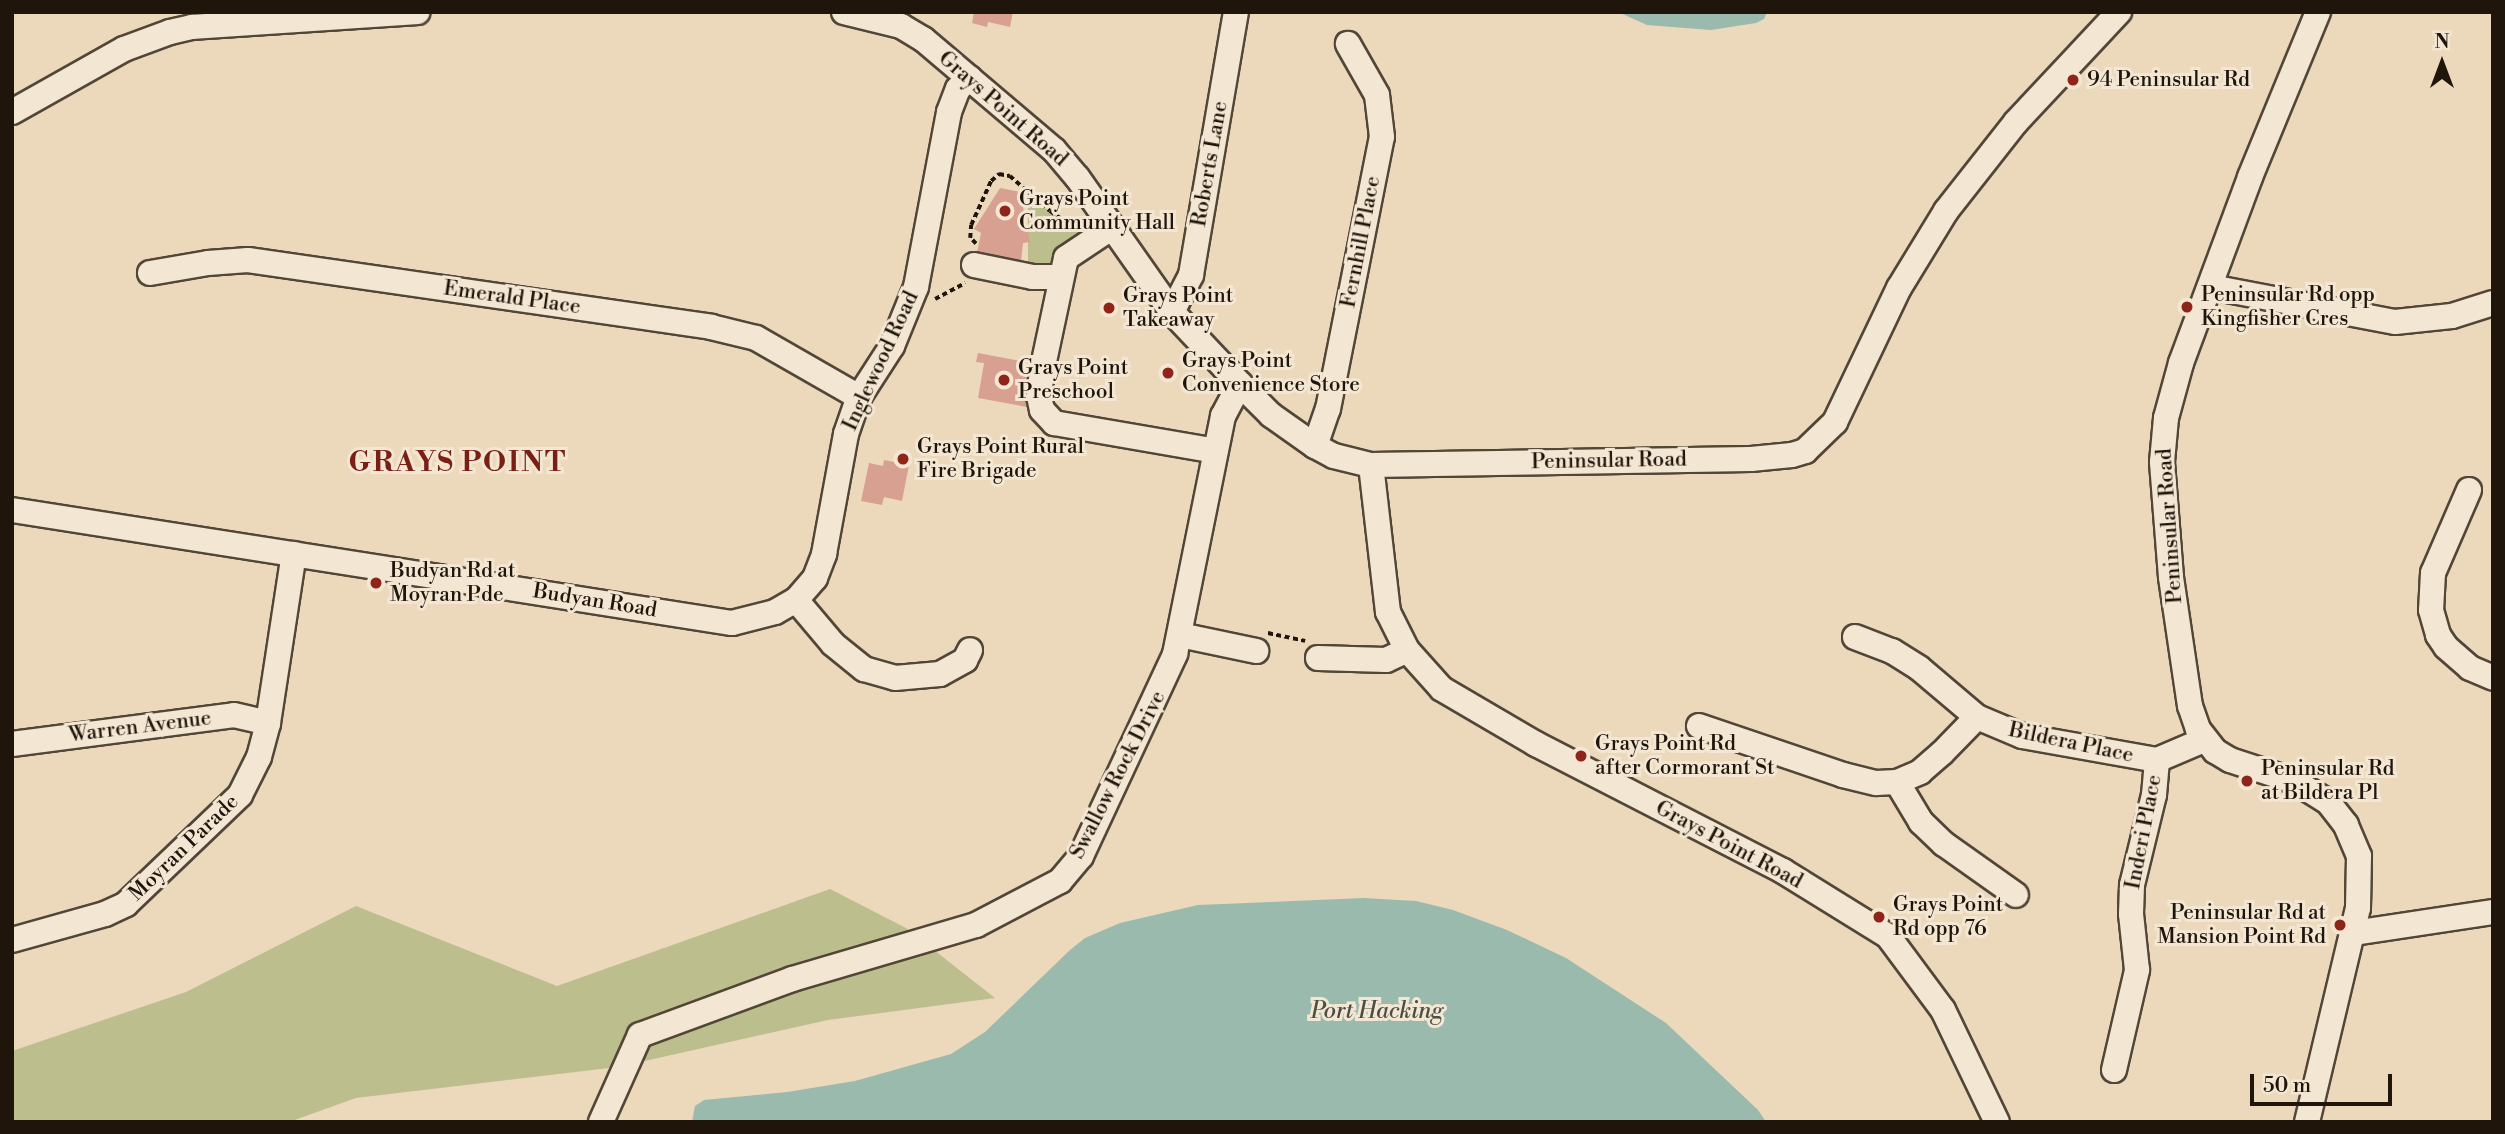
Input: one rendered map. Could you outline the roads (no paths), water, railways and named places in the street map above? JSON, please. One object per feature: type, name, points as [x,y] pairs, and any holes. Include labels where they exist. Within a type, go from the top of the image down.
[{"type":"street","points":[[12,112],[124,49],[170,32],[192,27],[418,12]]},
{"type":"street","name":"Grays Point Road","points":[[844,12],[901,26],[923,39],[1054,150],[1077,177],[1105,232],[1172,312],[1271,415],[1334,456],[1371,465],[1388,612],[1407,650],[1441,689],[1536,744],[1783,871],[1888,936],[1942,1010],[1997,1122]]},
{"type":"street","name":"Roberts Lane","points":[[1172,312],[1191,275],[1236,12]]},
{"type":"street","name":"Peninsular Road","points":[[1371,465],[1751,459],[1805,451],[1835,422],[1899,288],[1926,239],[1952,202],[2016,122],[2119,12]]},
{"type":"street","name":"Peninsular Road","points":[[2204,740],[2194,718],[2186,681],[2171,577],[2162,462],[2171,397],[2250,177],[2318,12]]},
{"type":"street","name":"Fernhill Place","points":[[1315,446],[1328,409],[1382,136],[1377,95],[1348,44]]},
{"type":"street","name":"Inglewood Road","points":[[796,600],[815,578],[824,554],[846,433],[859,397],[892,346],[916,287],[949,112],[958,89],[969,78]]},
{"type":"street","points":[[1105,232],[1066,258],[1060,277],[1039,396],[1042,410],[1054,423],[1216,451]]},
{"type":"street","name":"Emerald Place","points":[[150,273],[208,263],[248,260],[711,327],[756,338],[859,397]]},
{"type":"street","points":[[974,265],[1033,277],[1060,277]]},
{"type":"street","points":[[2211,287],[2395,322],[2452,316],[2493,303]]},
{"type":"street","name":"Swallow Rock Drive","points":[[600,1122],[640,1035],[792,979],[976,925],[1060,881],[1082,856],[1165,682],[1180,635],[1223,416],[1240,384]]},
{"type":"street","points":[[2469,490],[2433,573],[2431,610],[2438,635],[2446,647],[2470,668],[2493,678]]},
{"type":"street","name":"Budyan Road","points":[[12,510],[732,623],[755,620],[796,600]]},
{"type":"street","name":"Moyran Parade","points":[[12,940],[105,914],[126,904],[240,795],[259,757],[268,723],[294,554]]},
{"type":"street","points":[[796,600],[833,644],[864,669],[895,678],[940,674],[965,660],[970,650]]},
{"type":"street","points":[[1180,635],[1256,651]]},
{"type":"street","name":"Bildera Place","points":[[1855,637],[1892,651],[1919,668],[1977,717],[2022,736],[2157,760],[2204,740]]},
{"type":"street","points":[[1318,658],[1386,660],[1407,650]]},
{"type":"street","name":"Warren Avenue","points":[[12,744],[234,715],[268,723]]},
{"type":"street","points":[[1699,726],[1843,775],[1876,783],[1897,782],[1927,766],[1968,729],[1977,717]]},
{"type":"street","points":[[2204,740],[2215,751],[2238,764],[2309,787],[2339,814],[2359,856],[2359,898],[2353,933],[2307,1122]]},
{"type":"street","name":"Inderi Place","points":[[2114,1070],[2137,970],[2131,914],[2132,884],[2154,795],[2157,760]]},
{"type":"street","points":[[1897,782],[1921,822],[1944,844],[2016,895]]},
{"type":"street","points":[[2353,933],[2493,912]]},
{"type":"water","points":[[1618,12],[1767,12],[1764,19],[1756,23],[1711,30],[1647,25]]},
{"type":"water","name":"Port Hacking","points":[[1364,898],[1416,901],[1453,910],[1507,930],[1566,958],[1666,1023],[1758,1110],[1766,1122],[692,1122],[695,1106],[704,1100],[787,1092],[855,1081],[951,1054],[985,1032],[1085,938],[1120,923],[1198,905]]},
{"type":"place","name":"94 Peninsular Rd","points":[[2073,80]]},
{"type":"place","name":"Grays Point Community Hall","points":[[1005,211]]},
{"type":"place","name":"Peninsular Rd opp Kingfisher Cres","points":[[2187,307]]},
{"type":"place","name":"Grays Point Takeaway","points":[[1109,308]]},
{"type":"place","name":"Grays Point Convenience Store","points":[[1168,373]]},
{"type":"place","name":"Grays Point Preschool","points":[[1004,380]]},
{"type":"place","name":"Grays Point Rural Fire Brigade","points":[[903,459]]},
{"type":"place","name":"Budyan Rd at Moyran Pde","points":[[376,583]]},
{"type":"place","name":"Grays Point Rd after Cormorant St","points":[[1581,756]]},
{"type":"place","name":"Peninsular Rd at Bildera Pl","points":[[2247,781]]},
{"type":"place","name":"Grays Point Rd opp 76","points":[[1879,917]]},
{"type":"place","name":"Peninsular Rd at Mansion Point Rd","points":[[2340,925]]},
{"type":"district","name":"GRAYS POINT","points":[[458,463]]}]
